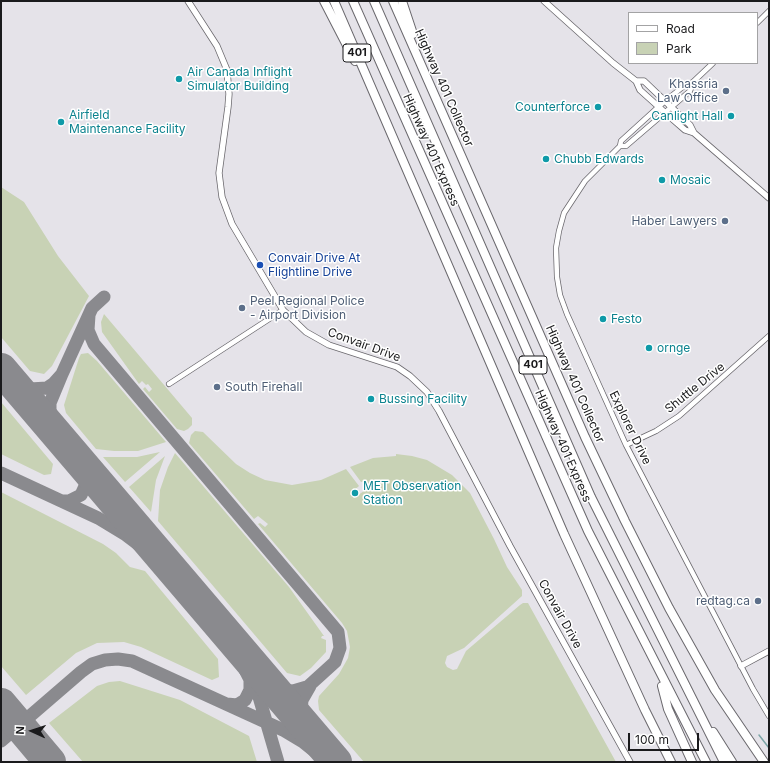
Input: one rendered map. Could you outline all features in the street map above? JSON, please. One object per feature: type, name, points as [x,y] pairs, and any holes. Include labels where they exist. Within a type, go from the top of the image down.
[{"type":"highway","points":[[324,1],[379,106]]},
{"type":"highway","name":"401","points":[[334,1],[564,534],[671,762]]},
{"type":"highway","name":"Highway 401 Express","points":[[353,1],[588,531],[657,670],[706,762]]},
{"type":"highway","name":"Highway 401 Express","points":[[374,1],[588,491],[706,723],[724,762]]},
{"type":"highway","name":"Highway 401 Collector","points":[[393,1],[582,430],[625,522],[669,608],[715,690],[764,762]]},
{"type":"highway","points":[[402,1],[425,73]]},
{"type":"highway","points":[[657,670],[668,709],[692,762]]},
{"type":"highway","points":[[706,723],[720,741],[732,762]]},
{"type":"street","name":"Convair Drive","points":[[188,1],[220,52],[228,80],[228,107],[219,173],[223,203],[232,224],[283,310],[306,332],[317,340],[396,367],[410,376],[427,392],[439,411],[510,546],[630,762]]},
{"type":"street","points":[[544,1],[613,63],[636,81],[640,90],[685,130],[694,133],[769,198]]},
{"type":"street","points":[[758,22],[769,11]]},
{"type":"street","name":"Explorer Drive","points":[[712,64],[693,82],[684,86],[665,101],[621,141],[620,146],[585,182],[564,214],[559,231],[556,262],[560,295],[567,314],[626,445],[741,666],[769,716]]},
{"type":"street","points":[[636,81],[644,82],[690,124],[694,133]]},
{"type":"street","name":"Explorer Drive","points":[[620,146],[626,146],[690,91],[693,82]]},
{"type":"street","points":[[169,384],[283,310]]},
{"type":"street","name":"Shuttle Drive","points":[[626,445],[656,431],[680,416],[769,336]]},
{"type":"street","points":[[741,666],[769,651]]},
{"type":"green space","points":[[1,187],[24,202],[58,256],[89,296],[52,366],[44,374],[30,371],[1,337]]},
{"type":"green space","points":[[104,314],[192,418],[192,425],[188,429],[184,431],[177,429],[143,389],[145,387],[149,392],[152,389],[148,384],[146,385],[142,381],[139,384],[102,332],[101,322]]},
{"type":"green space","points":[[88,353],[97,361],[166,442],[138,451],[96,449],[66,413],[64,405],[79,358],[81,354]]},
{"type":"green space","points":[[1,402],[53,464],[51,474],[44,475],[1,454]]},
{"type":"green space","points":[[195,431],[203,432],[236,464],[265,480],[292,485],[321,480],[346,469],[359,486],[350,494],[354,498],[371,486],[366,481],[361,482],[350,467],[373,458],[396,456],[396,454],[412,456],[427,460],[452,475],[470,493],[507,567],[522,590],[522,596],[464,648],[447,656],[445,663],[447,667],[453,670],[457,669],[466,651],[520,605],[523,603],[528,603],[616,762],[364,762],[319,710],[319,696],[339,674],[348,658],[350,647],[347,631],[342,623],[258,524],[260,523],[265,527],[268,524],[258,516],[254,519],[189,443],[191,435]]},
{"type":"green space","points":[[160,452],[125,482],[103,457],[137,457]]},
{"type":"green space","points":[[175,453],[289,587],[324,636],[321,638],[326,640],[326,652],[311,668],[300,676],[287,673],[158,521],[160,490],[168,467]]},
{"type":"green space","points":[[165,456],[156,480],[151,512],[129,487]]},
{"type":"green space","points":[[1,492],[103,544],[116,553],[130,567],[145,571],[218,659],[219,677],[212,680],[141,647],[124,642],[97,643],[76,653],[26,695],[1,666]]},
{"type":"green space","points":[[120,681],[180,700],[249,736],[257,762],[83,762],[49,723],[97,686],[109,682]]},
{"type":"waterway","points":[[759,735],[769,748]]},
{"type":"taxiway","points":[[62,374],[92,308],[104,297]]},
{"type":"taxiway","points":[[89,315],[88,330],[94,344],[338,632],[340,648],[335,662],[281,711]]},
{"type":"taxiway","points":[[1,368],[15,383],[30,389],[47,388],[62,374],[50,403],[50,420],[55,432],[84,465]]},
{"type":"taxiway","points":[[61,501],[69,501],[81,495],[86,484],[83,466]]},
{"type":"taxiway","points":[[1,473],[98,518],[126,535],[171,569]]},
{"type":"taxiway","points":[[226,633],[259,697],[278,762]]},
{"type":"taxiway","points":[[240,647],[273,686],[281,690],[293,691],[310,686],[302,700],[301,712],[304,720],[337,761]]},
{"type":"taxiway","points":[[1,741],[92,664],[105,660],[118,659],[132,661],[283,730],[303,742],[328,762]]},
{"type":"taxiway","points":[[227,704],[237,705],[245,700],[250,690],[250,679]]},
{"type":"taxiway","points":[[1,706],[4,714],[5,726],[1,738]]},
{"type":"taxiway","points":[[19,725],[45,762]]},
{"type":"runway","points":[[1,369],[336,762]]},
{"type":"runway","points":[[1,704],[50,762]]},
{"type":"place","name":"Air Canada Inflight Simulator Building","points":[[179,79]]},
{"type":"place","name":"Khassria Law Office","points":[[726,91]]},
{"type":"place","name":"Counterforce","points":[[598,107]]},
{"type":"place","name":"Canlight Hall","points":[[731,116]]},
{"type":"place","name":"Airfield Maintenance Facility","points":[[61,122]]},
{"type":"place","name":"Chubb Edwards","points":[[546,159]]},
{"type":"place","name":"Mosaic","points":[[662,180]]},
{"type":"place","name":"Haber Lawyers","points":[[725,221]]},
{"type":"place","name":"Convair Drive At Flightline Drive","points":[[260,265]]},
{"type":"place","name":"Peel Regional Police - Airport Division","points":[[242,308]]},
{"type":"place","name":"Festo","points":[[603,319]]},
{"type":"place","name":"ornge","points":[[649,348]]},
{"type":"place","name":"South Firehall","points":[[217,387]]},
{"type":"place","name":"Bussing Facility","points":[[371,399]]},
{"type":"place","name":"MET Observation Station","points":[[355,493]]},
{"type":"place","name":"redtag.ca","points":[[758,601]]}]
